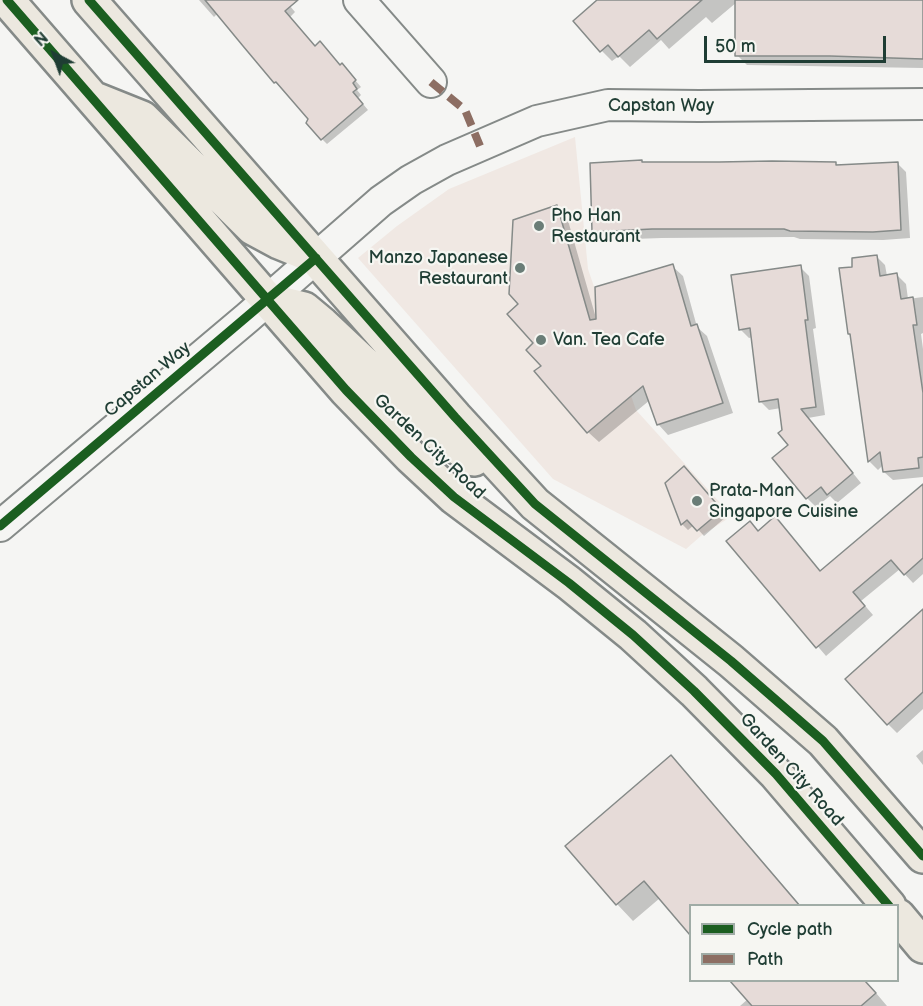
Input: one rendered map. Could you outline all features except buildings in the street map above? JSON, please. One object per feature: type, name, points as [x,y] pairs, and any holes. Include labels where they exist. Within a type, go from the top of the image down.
[{"type":"main road","name":"Garden City Road","points":[[7,0],[346,390],[411,457],[454,497],[615,620],[694,691],[776,774],[887,904]]},
{"type":"main road","name":"Garden City Road","points":[[89,0],[455,417],[535,504],[731,661],[823,741],[923,856]]},
{"type":"main road","points":[[93,98],[142,117],[254,228],[316,258]]},
{"type":"main road","points":[[267,300],[304,309],[438,433],[535,504]]},
{"type":"main road","points":[[899,918],[923,946]]},
{"type":"street","points":[[359,0],[431,82]]},
{"type":"street","name":"Capstan Way","points":[[0,526],[316,258],[344,231],[411,180],[447,160],[537,121],[608,105],[923,104]]},
{"type":"shaded area","points":[[575,137],[588,269],[636,410],[732,516],[702,535],[686,549],[553,479],[358,258],[397,226],[449,189]]},
{"type":"marked path","points":[[431,82],[465,110],[480,146]]},
{"type":"cycle path","points":[[7,0],[346,390],[411,457],[454,497],[569,583],[633,635],[694,691],[776,774],[887,904]]},
{"type":"cycle path","points":[[89,0],[455,417],[535,504],[731,661],[823,741],[923,856]]},
{"type":"cycle path","points":[[0,526],[316,258]]},
{"type":"place","name":"Pho Han Restaurant","points":[[539,226]]},
{"type":"place","name":"Manzo Japanese Restaurant","points":[[520,268]]},
{"type":"place","name":"Van. Tea Cafe","points":[[541,340]]},
{"type":"place","name":"Prata-Man Singapore Cuisine","points":[[697,501]]}]
